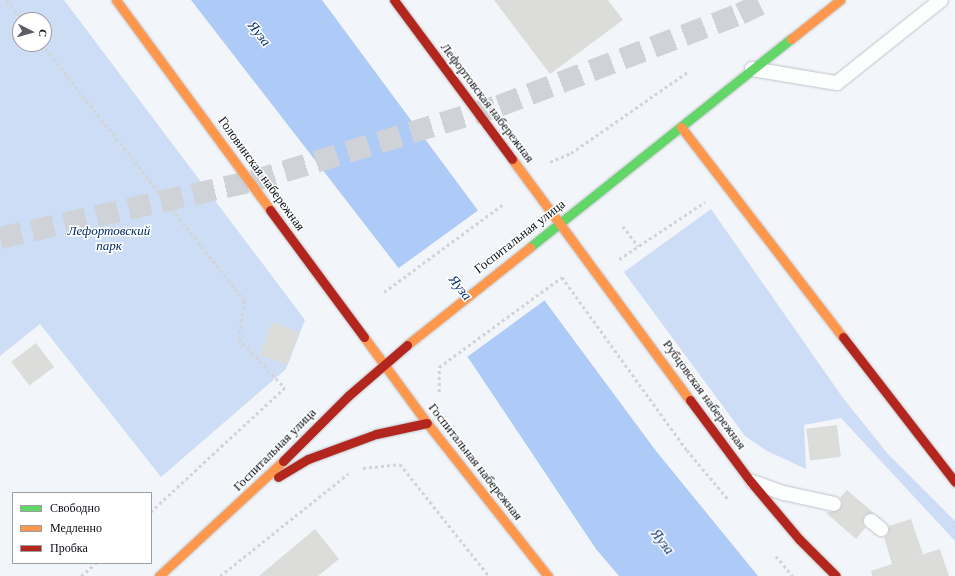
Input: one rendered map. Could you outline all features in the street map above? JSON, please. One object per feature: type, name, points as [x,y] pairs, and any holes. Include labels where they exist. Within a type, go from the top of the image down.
[{"type":"main road","name":"Головинская набережная","points":[[116,0],[383,364]]},
{"type":"main road","name":"Лефортовская набережная","points":[[394,0],[560,222]]},
{"type":"main road","name":"Госпитальная улица","points":[[159,576],[251,493],[348,396],[383,364],[531,244],[840,0]]},
{"type":"main road","points":[[681,127],[955,482]]},
{"type":"main road","name":"Рубцовская набережная","points":[[560,222],[751,482],[798,539],[836,576]]},
{"type":"main road","name":"Госпитальная набережная","points":[[383,364],[427,423],[548,576]]},
{"type":"main road","points":[[251,493],[308,459],[376,434],[427,423]]},
{"type":"lane","points":[[752,69],[837,82],[941,0]]},
{"type":"lane","points":[[751,482],[784,493],[834,504]]},
{"type":"path","points":[[7,0],[17,12]]},
{"type":"path","points":[[48,52],[245,301],[239,339],[285,388],[152,511]]},
{"type":"path","points":[[550,162],[571,154],[689,71]]},
{"type":"path","points":[[616,261],[705,202]]},
{"type":"path","points":[[384,292],[502,205]]},
{"type":"path","points":[[623,226],[638,246]]},
{"type":"path","points":[[440,392],[439,367],[562,277],[687,450],[733,504]]},
{"type":"path","points":[[361,469],[400,464],[489,576]]},
{"type":"path","points":[[220,576],[353,470]]},
{"type":"path","points":[[773,552],[793,576]]},
{"type":"path","points":[[81,576],[95,564]]},
{"type":"green space","name":"Лефортовский парк","points":[[0,0],[64,0],[305,320],[286,369],[161,477],[40,324],[0,356]]},
{"type":"green space","points":[[711,209],[843,398],[888,454],[955,521],[955,541],[841,418],[804,425],[806,469],[767,451],[745,436],[626,275],[624,272]]},
{"type":"water","name":"Яуза","points":[[191,0],[322,0],[656,451],[758,576],[619,576],[596,549],[469,359]]},
{"type":"pier","points":[[480,209],[546,300],[463,360],[397,270]]},
{"type":"building","points":[[494,0],[608,0],[623,20],[550,74]]},
{"type":"building","points":[[272,322],[299,332],[287,365],[260,355]]},
{"type":"building","points":[[36,343],[54,367],[29,386],[11,362]]},
{"type":"building","points":[[837,425],[841,457],[810,461],[806,429]]},
{"type":"building","points":[[847,490],[874,513],[864,516],[863,524],[866,527],[856,539],[826,513],[840,509],[842,502],[840,498]]},
{"type":"building","points":[[911,519],[923,554],[908,559],[940,549],[949,576],[872,576],[871,571],[892,564],[884,537],[888,534],[889,526]]},
{"type":"building","points":[[315,529],[339,559],[318,576],[259,576]]},
{"type":"tunnel","points":[[0,238],[253,181],[499,106],[740,14],[769,0]]},
{"type":"traffic: fast","points":[[530,247],[791,39]]},
{"type":"traffic: slow","points":[[116,0],[270,210]]},
{"type":"traffic: slow","points":[[791,39],[840,0]]},
{"type":"traffic: slow","points":[[681,127],[843,337]]},
{"type":"traffic: slow","points":[[512,159],[690,400]]},
{"type":"traffic: slow","points":[[407,345],[530,247]]},
{"type":"traffic: slow","points":[[364,337],[427,423],[548,576]]},
{"type":"traffic: slow","points":[[159,576],[283,461]]},
{"type":"traffic: jam","points":[[394,0],[512,159]]},
{"type":"traffic: jam","points":[[270,210],[364,337]]},
{"type":"traffic: jam","points":[[843,337],[955,482]]},
{"type":"traffic: jam","points":[[283,461],[348,396],[407,345]]},
{"type":"traffic: jam","points":[[690,400],[751,482],[799,539],[836,576]]},
{"type":"traffic: jam","points":[[278,477],[308,459],[376,434],[427,423]]}]
